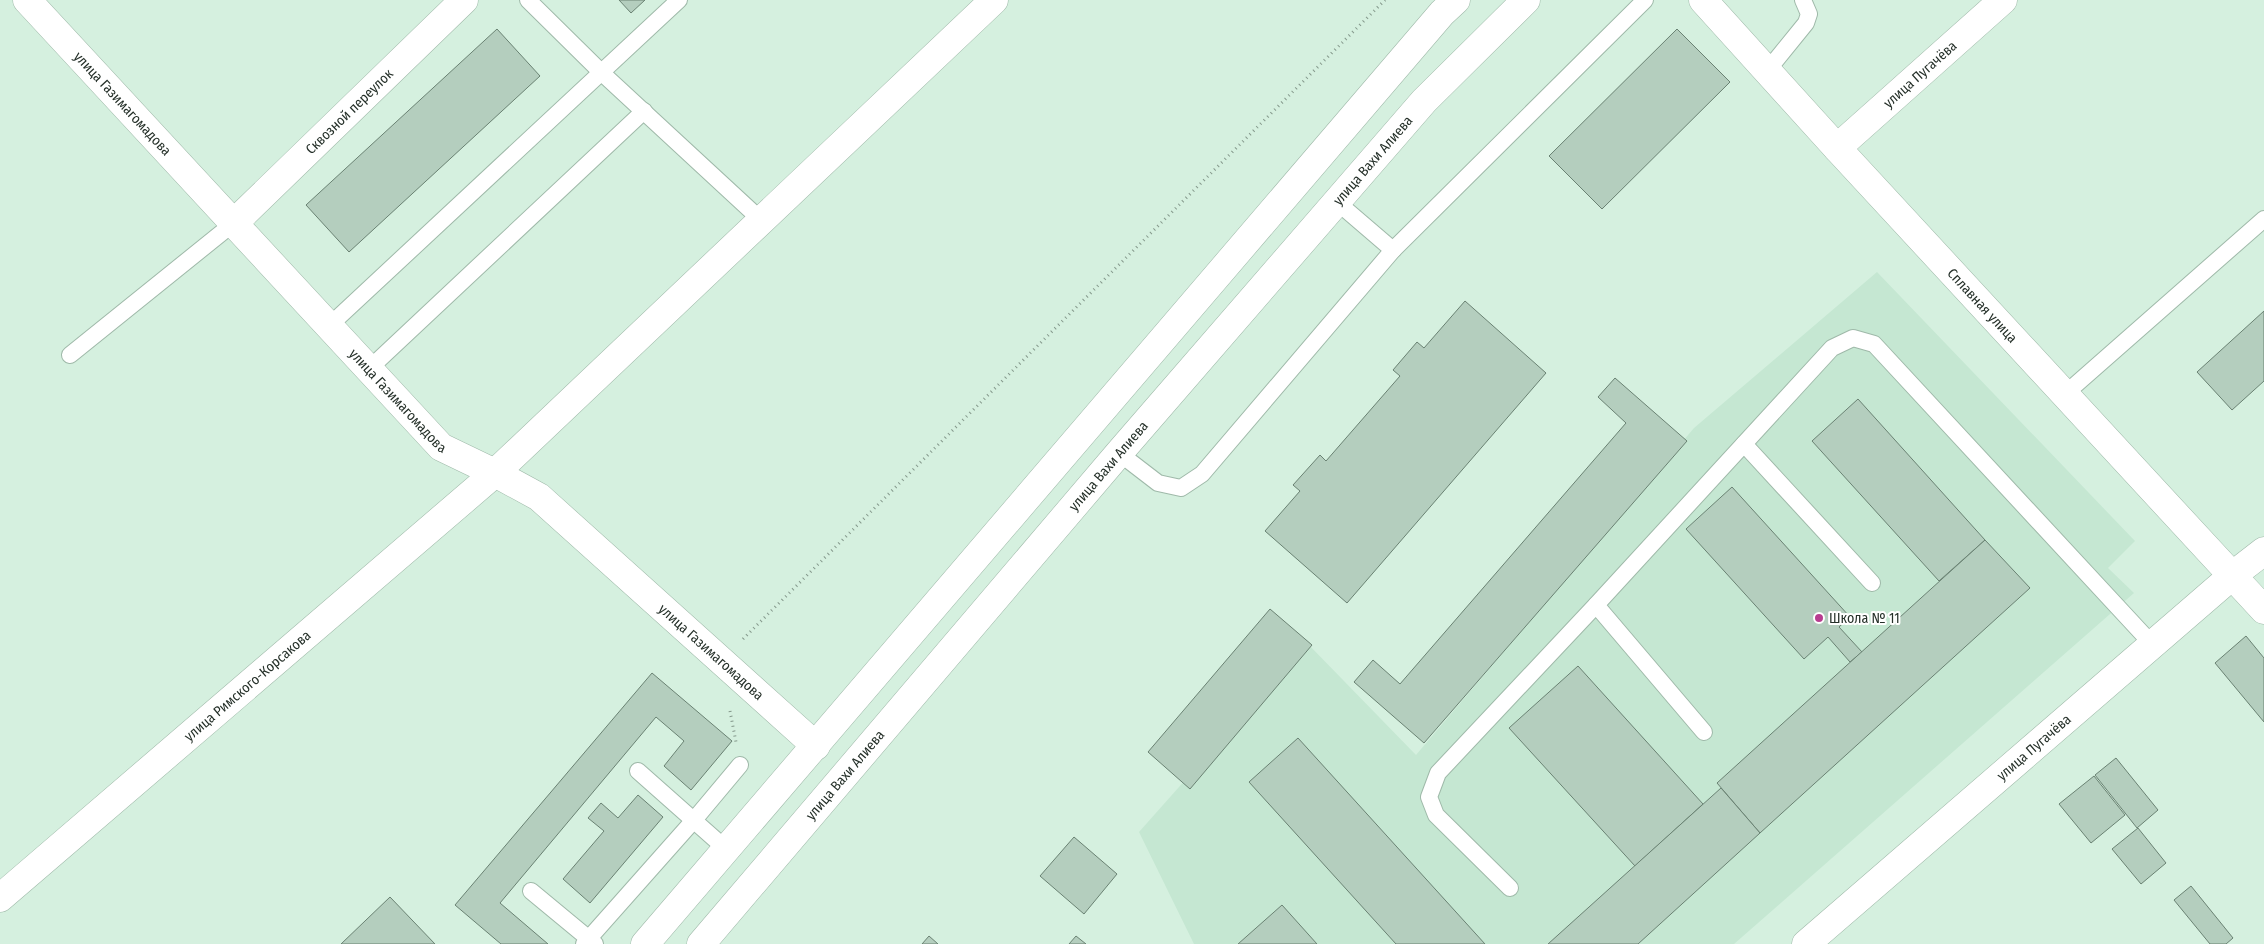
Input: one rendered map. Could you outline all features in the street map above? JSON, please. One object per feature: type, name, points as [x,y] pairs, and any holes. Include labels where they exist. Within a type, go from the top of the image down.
[{"type":"street","name":"улица Газимагомадова","points":[[27,0],[235,222],[441,447],[494,472],[539,497],[816,746]]},
{"type":"street","name":"Сквозной переулок","points":[[235,222],[464,0]]},
{"type":"street","name":"улица Римского-Корсакова","points":[[0,898],[494,472],[994,0]]},
{"type":"street","points":[[645,944],[1442,13],[1456,0]]},
{"type":"street","name":"улица Вахи Алиева","points":[[701,944],[1424,101],[1526,0]]},
{"type":"street","name":"Сплавная улица","points":[[1703,0],[1837,148],[2264,610]]},
{"type":"street","name":"улица Пугачёва","points":[[1837,148],[2003,0]]},
{"type":"street","name":"улица Пугачёва","points":[[1806,944],[2152,644],[2264,551]]},
{"type":"lane","points":[[528,0],[602,73],[762,221]]},
{"type":"lane","points":[[329,326],[679,0]]},
{"type":"lane","points":[[1120,454],[1158,483],[1181,488],[1202,474],[1393,250],[1645,0]]},
{"type":"lane","points":[[1767,71],[1806,23],[1809,14],[1803,0]]},
{"type":"lane","points":[[370,369],[644,111]]},
{"type":"lane","points":[[1337,202],[1393,250]]},
{"type":"lane","points":[[2065,394],[2264,219]]},
{"type":"lane","points":[[70,355],[235,222]]},
{"type":"lane","points":[[1510,888],[1436,816],[1429,797],[1438,773],[1596,605],[1832,348],[1853,338],[1874,344],[2152,644]]},
{"type":"lane","points":[[1744,444],[1872,583]]},
{"type":"lane","points":[[1596,605],[1704,732]]},
{"type":"lane","points":[[531,891],[589,942],[740,765]]},
{"type":"lane","points":[[638,771],[726,849]]},
{"type":"path","points":[[722,661],[1385,0]]},
{"type":"shaded area","name":"Школа № 11","points":[[1877,272],[2135,541],[2108,568],[2134,593],[1734,944],[1194,944],[1139,832],[1307,643],[1416,755],[1694,428]]},
{"type":"building","points":[[619,0],[645,0],[631,13]]},
{"type":"building","points":[[497,29],[540,76],[349,252],[306,205]]},
{"type":"building","points":[[1677,29],[1730,82],[1602,209],[1549,156]]},
{"type":"building","points":[[1465,301],[1546,373],[1347,603],[1265,531],[1300,491],[1293,485],[1320,455],[1326,461],[1400,376],[1393,370],[1417,342],[1424,348]]},
{"type":"building","points":[[2264,311],[2264,381],[2232,410],[2197,372]]},
{"type":"building","points":[[1615,378],[1687,441],[1424,743],[1354,682],[1373,660],[1400,684],[1626,423],[1598,397]]},
{"type":"building","points":[[1858,399],[1985,540],[1939,581],[1812,441]]},
{"type":"building","points":[[1732,487],[1850,617],[1839,627],[1862,652],[1850,662],[1828,637],[1804,659],[1686,529]]},
{"type":"building","points":[[1985,540],[2030,588],[1760,833],[1717,783]]},
{"type":"building","points":[[1270,609],[1312,645],[1190,789],[1148,752]]},
{"type":"building","points":[[2246,636],[2264,658],[2264,722],[2215,663]]},
{"type":"building","points":[[1578,666],[1703,804],[1635,866],[1509,728]]},
{"type":"building","points":[[652,673],[732,741],[691,790],[664,766],[684,741],[656,717],[500,903],[548,944],[501,944],[455,905]]},
{"type":"building","points":[[1298,738],[1485,944],[1396,944],[1249,782]]},
{"type":"building","points":[[2116,758],[2158,810],[2137,828],[2095,775]]},
{"type":"building","points":[[2094,776],[2125,815],[2091,843],[2059,804]]},
{"type":"building","points":[[1721,788],[1760,833],[1638,944],[1548,944]]},
{"type":"building","points":[[638,795],[663,817],[590,903],[563,879],[604,831],[588,818],[601,803],[618,818]]},
{"type":"building","points":[[2138,828],[2166,863],[2141,884],[2112,849]]},
{"type":"building","points":[[1074,837],[1117,874],[1084,914],[1040,876]]},
{"type":"building","points":[[2191,886],[2233,938],[2226,944],[2210,944],[2174,900]]},
{"type":"building","points":[[390,897],[435,944],[341,944]]},
{"type":"building","points":[[1282,905],[1317,944],[1238,944]]},
{"type":"building","points":[[929,936],[938,944],[922,944]]},
{"type":"building","points":[[1076,936],[1086,944],[1069,944]]},
{"type":"place","name":"Школа № 11","points":[[1819,618]]}]
